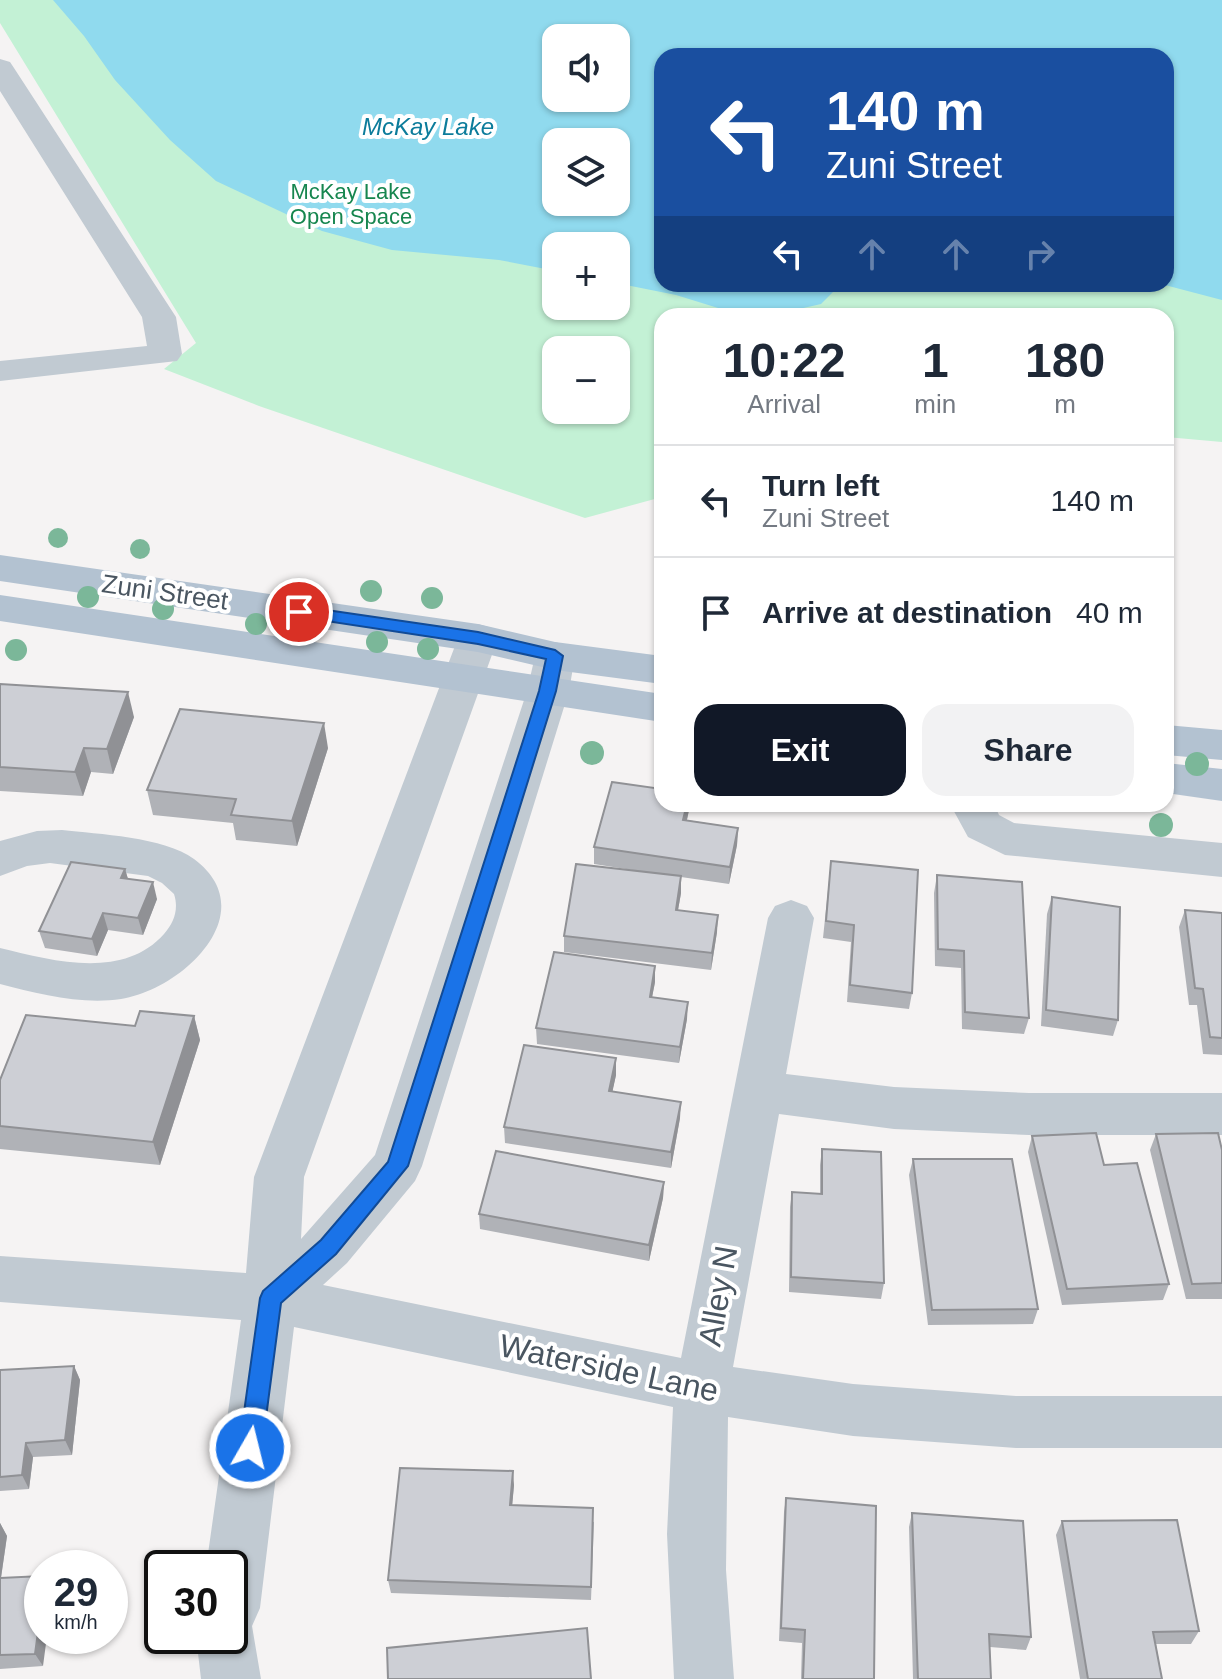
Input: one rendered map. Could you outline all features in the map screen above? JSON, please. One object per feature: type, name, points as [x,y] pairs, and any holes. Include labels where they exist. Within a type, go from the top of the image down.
[{"type":"main road","name":"Zuni Street","points":[[0,568],[551,674],[654,706]]},
{"type":"main road","name":"Zuni Street","points":[[0,608],[471,658]]},
{"type":"main road","name":"Zuni Street","points":[[551,674],[654,670]]},
{"type":"main road","points":[[1174,741],[1222,745]]},
{"type":"main road","points":[[1174,779],[1222,785]]},
{"type":"street","points":[[0,68],[159,317],[165,354],[0,371]]},
{"type":"street","points":[[238,1550],[271,1298],[279,1177],[471,658]]},
{"type":"street","points":[[271,1298],[329,1247],[397,1166],[551,674]]},
{"type":"street","points":[[976,812],[983,826],[1005,839],[1222,860]]},
{"type":"street","points":[[0,859],[30,848],[56,845],[157,860],[179,871],[193,888],[198,908],[194,930],[180,951],[158,968],[130,979],[100,983],[0,966]]},
{"type":"street","name":"Alley N","points":[[704,1679],[697,1619],[696,1492],[702,1388],[791,918]]},
{"type":"street","points":[[756,1091],[894,1108],[1029,1114],[1222,1114]]},
{"type":"street","name":"Waterside Lane","points":[[0,1279],[271,1298],[702,1388],[853,1410],[1016,1422],[1222,1422]]},
{"type":"street","points":[[228,1654],[231,1679]]},
{"type":"green space","name":"McKay Lake Open Space","points":[[0,0],[1222,0],[1222,442],[1174,438],[1174,308],[654,308],[654,499],[585,518],[259,406],[164,369],[196,343],[0,23]]},
{"type":"water","name":"McKay Lake","points":[[53,0],[1222,0],[1222,300],[1174,287],[1174,48],[654,48],[654,291],[630,286],[630,232],[542,232],[542,268],[499,260],[392,250],[322,231],[216,181],[170,140],[115,80],[84,36]]},
{"type":"water","name":"McKay Lake","points":[[661,292],[833,292],[821,304],[803,308],[718,308]]},
{"type":"building","points":[[0,684],[128,692],[107,749],[84,748],[75,772],[0,767]]},
{"type":"building","points":[[180,709],[324,723],[292,821],[231,815],[236,799],[147,790]]},
{"type":"building","points":[[612,782],[654,788],[654,812],[685,812],[683,820],[738,828],[730,867],[594,847]]},
{"type":"building","points":[[831,861],[918,870],[912,993],[850,985],[854,925],[826,921]]},
{"type":"building","points":[[71,862],[125,869],[121,878],[153,882],[138,918],[103,913],[92,939],[39,931]]},
{"type":"building","points":[[576,864],[681,876],[676,910],[718,915],[712,953],[564,936]]},
{"type":"building","points":[[937,875],[1022,882],[1029,1018],[965,1012],[964,951],[938,949]]},
{"type":"building","points":[[1052,897],[1120,907],[1118,1020],[1046,1010]]},
{"type":"building","points":[[1185,910],[1222,913],[1222,1038],[1210,1037],[1203,989],[1195,988]]},
{"type":"building","points":[[554,952],[655,966],[650,997],[688,1002],[680,1047],[536,1028]]},
{"type":"building","points":[[140,1011],[194,1016],[153,1142],[0,1126],[0,1080],[26,1015],[135,1026]]},
{"type":"building","points":[[524,1045],[616,1058],[609,1091],[681,1102],[671,1152],[504,1127]]},
{"type":"building","points":[[1096,1133],[1104,1165],[1137,1163],[1169,1284],[1067,1289],[1032,1136]]},
{"type":"building","points":[[1218,1133],[1222,1150],[1222,1283],[1192,1284],[1156,1134]]},
{"type":"building","points":[[822,1149],[881,1152],[884,1283],[791,1277],[792,1192],[822,1194]]},
{"type":"building","points":[[496,1151],[664,1182],[649,1245],[479,1214]]},
{"type":"building","points":[[913,1159],[1012,1159],[1038,1309],[932,1310]]},
{"type":"building","points":[[74,1366],[65,1440],[26,1443],[22,1475],[0,1477],[0,1370]]},
{"type":"building","points":[[400,1468],[513,1471],[510,1505],[593,1508],[591,1587],[388,1580]]},
{"type":"building","points":[[786,1498],[876,1506],[874,1679],[803,1679],[805,1630],[781,1628]]},
{"type":"building","points":[[912,1513],[1023,1521],[1031,1637],[989,1634],[991,1679],[918,1679]]},
{"type":"building","points":[[1177,1520],[1199,1631],[1153,1632],[1162,1679],[1088,1679],[1062,1521]]},
{"type":"building","points":[[24,1577],[24,1654],[35,1654],[0,1655],[0,1578]]},
{"type":"building","points":[[587,1628],[591,1679],[388,1679],[387,1648]]},
{"type":"route","points":[[250,1448],[271,1298],[329,1247],[397,1166],[548,691],[555,656],[478,638],[299,612]]}]
